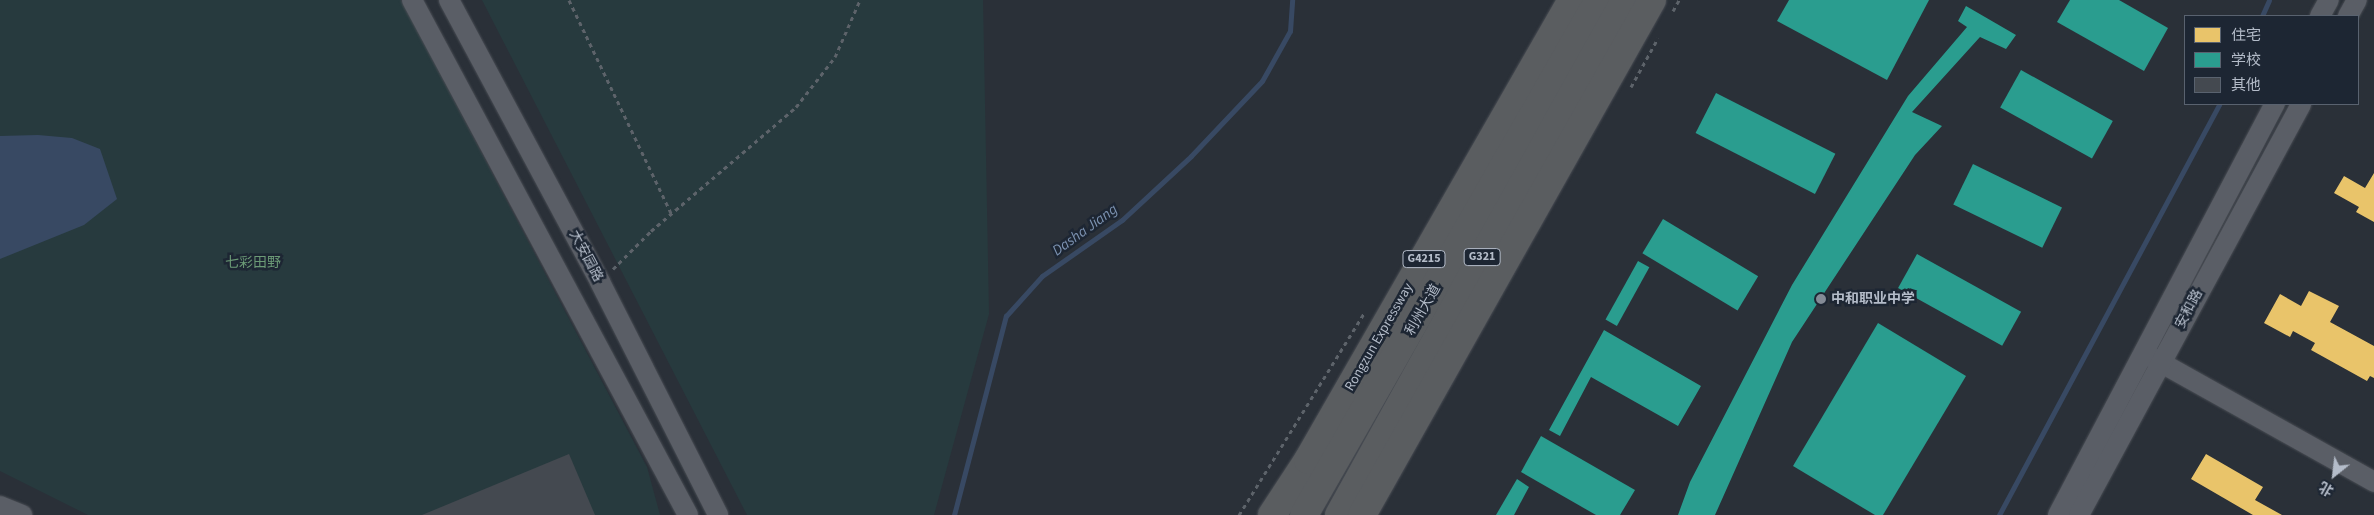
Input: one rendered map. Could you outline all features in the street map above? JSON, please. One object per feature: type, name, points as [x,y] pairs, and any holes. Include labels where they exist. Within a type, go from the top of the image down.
[{"type":"highway","name":"Rongzun Expressway","points":[[1272,515],[1308,460],[1572,0]]},
{"type":"highway","name":"利州大道","points":[[1304,515],[1599,0]]},
{"type":"highway","name":"利州大道","points":[[1339,515],[1625,0]]},
{"type":"highway","points":[[1362,515],[1652,0]]},
{"type":"street","points":[[412,0],[688,515]]},
{"type":"street","name":"大安园路","points":[[449,0],[600,282],[707,497],[718,515]]},
{"type":"street","points":[[2321,15],[2329,0]]},
{"type":"street","points":[[2349,15],[2357,0]]},
{"type":"street","name":"安和路","points":[[2079,515],[2274,105]]},
{"type":"street","name":"安和路","points":[[2058,515],[2300,105]]},
{"type":"street","points":[[2152,358],[2374,482]]},
{"type":"street","points":[[696,515],[707,497]]},
{"type":"street","points":[[0,506],[22,515]]},
{"type":"path","points":[[569,0],[672,214]]},
{"type":"path","points":[[600,282],[672,214],[796,107],[835,57],[860,0]]},
{"type":"path","points":[[1239,515],[1369,305]]},
{"type":"green space","name":"七彩田野","points":[[0,0],[401,0],[647,467],[660,515],[88,515],[0,471]]},
{"type":"green space","points":[[482,0],[983,0],[989,314],[934,515],[747,515]]},
{"type":"water","points":[[38,135],[72,138],[100,149],[117,199],[84,225],[0,259],[0,136]]},
{"type":"building: 住宅","points":[[2374,173],[2374,222],[2356,212],[2359,207],[2334,193],[2344,176],[2365,188]]},
{"type":"building: 住宅","points":[[2309,291],[2339,306],[2330,322],[2374,346],[2374,378],[2370,376],[2367,381],[2311,350],[2315,343],[2293,331],[2290,337],[2264,323],[2280,294],[2301,306]]},
{"type":"building: 住宅","points":[[2206,454],[2263,487],[2255,500],[2282,515],[2253,515],[2191,479]]},
{"type":"building: 学校","points":[[1789,0],[1929,0],[1887,80],[1777,21]]},
{"type":"building: 学校","points":[[2070,0],[2119,0],[2168,28],[2144,71],[2057,22]]},
{"type":"building: 学校","points":[[1966,6],[2016,35],[2006,49],[1980,37],[1912,112],[1942,126],[1915,155],[1792,342],[1715,515],[1678,515],[1690,482],[1792,285],[1908,96],[1967,27],[1958,21]]},
{"type":"building: 学校","points":[[2021,70],[2113,121],[2092,159],[2000,108]]},
{"type":"building: 学校","points":[[1716,93],[1835,154],[1815,194],[1696,133]]},
{"type":"building: 学校","points":[[1973,164],[2062,207],[2042,248],[1953,204]]},
{"type":"building: 学校","points":[[1663,219],[1758,276],[1738,310],[1642,253]]},
{"type":"building: 学校","points":[[1917,254],[2021,312],[2002,346],[1898,288]]},
{"type":"building: 学校","points":[[1638,261],[1649,267],[1617,326],[1606,320]]},
{"type":"building: 学校","points":[[1878,323],[1966,376],[1883,515],[1875,515],[1793,466]]},
{"type":"building: 学校","points":[[1604,330],[1701,386],[1678,426],[1591,377],[1560,436],[1549,430]]},
{"type":"building: 学校","points":[[1541,436],[1635,490],[1620,515],[1596,515],[1521,472]]},
{"type":"building: 学校","points":[[1517,479],[1529,487],[1514,515],[1496,515]]},
{"type":"building: 其他","points":[[569,454],[595,515],[422,515]]},
{"type":"waterway","name":"Dasha Jiang","points":[[954,515],[1006,316],[1042,276],[1122,220],[1191,156],[1262,81],[1290,31],[1292,0]]},
{"type":"waterway","points":[[2262,15],[2269,0]]},
{"type":"waterway","points":[[1999,515],[2218,105]]},
{"type":"place","name":"中和职业中学","points":[[1821,299]]}]
